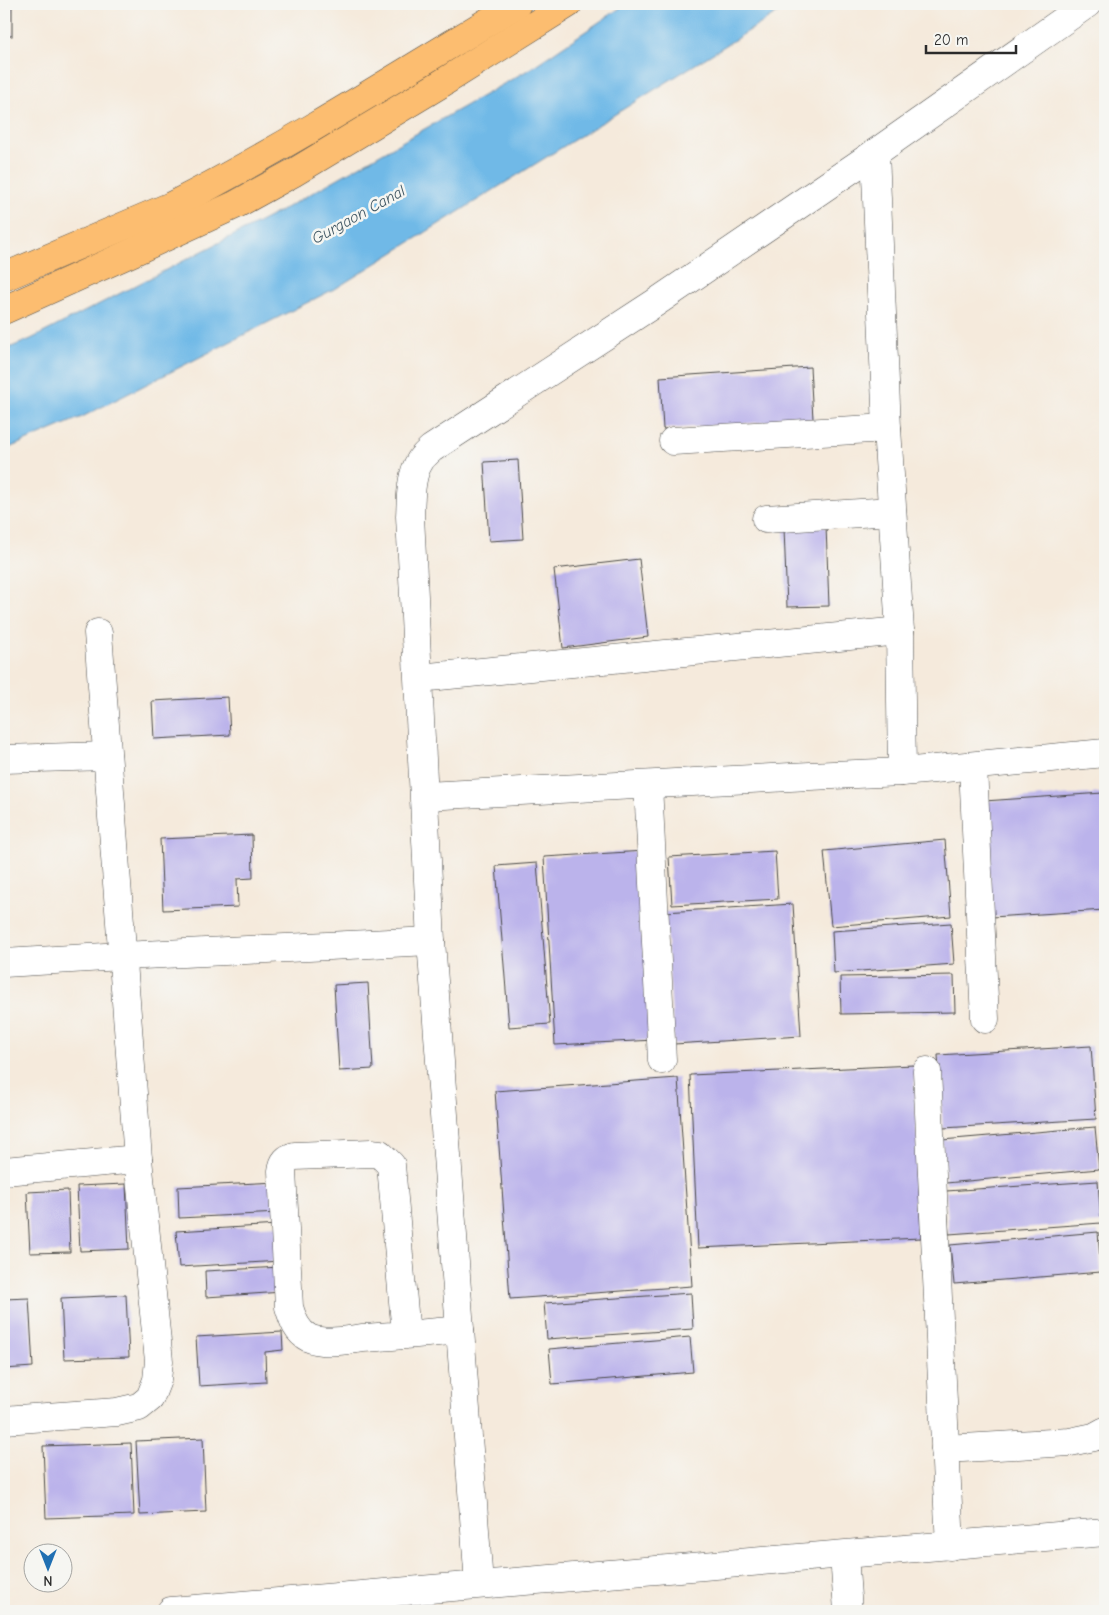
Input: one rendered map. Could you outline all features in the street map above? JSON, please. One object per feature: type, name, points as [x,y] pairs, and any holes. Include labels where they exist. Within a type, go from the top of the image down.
[{"type":"main road","points":[[4,277],[194,195],[321,122],[517,4]]},
{"type":"main road","points":[[4,310],[235,205],[293,173],[568,4]]},
{"type":"street","points":[[479,1584],[431,942],[410,516],[411,492],[420,461],[431,449],[655,303],[875,153],[1087,4]]},
{"type":"street","points":[[875,153],[892,510],[900,631],[902,772]]},
{"type":"street","points":[[673,441],[888,428]]},
{"type":"street","points":[[766,518],[892,510]]},
{"type":"street","points":[[419,678],[900,631]]},
{"type":"street","points":[[4,1420],[117,1412],[139,1407],[150,1398],[157,1380],[159,1362],[138,1160],[98,633]]},
{"type":"street","points":[[425,796],[902,772],[973,767],[1105,753]]},
{"type":"street","points":[[4,759],[107,756]]},
{"type":"street","points":[[973,767],[985,1019]]},
{"type":"street","points":[[648,785],[662,1060]]},
{"type":"street","points":[[4,963],[431,942]]},
{"type":"street","points":[[927,1071],[950,1546]]},
{"type":"street","points":[[406,1335],[391,1164],[380,1154],[371,1153],[295,1156],[288,1158],[284,1161],[282,1171],[288,1307],[293,1322],[301,1333],[318,1341],[406,1335],[460,1330]]},
{"type":"street","points":[[4,1171],[138,1160]]},
{"type":"street","points":[[945,1449],[1070,1442],[1094,1437],[1105,1431]]},
{"type":"street","points":[[171,1611],[409,1602],[479,1584],[1105,1532]]},
{"type":"street","points":[[844,1555],[848,1611]]},
{"type":"water","name":"Gurgaon Canal","points":[[626,4],[792,4],[338,287],[82,417],[4,450],[4,350],[31,339],[277,213],[528,70]]},
{"type":"building","points":[[4,4],[12,4],[12,36],[4,36]]},
{"type":"building","points":[[810,367],[813,419],[663,429],[660,377]]},
{"type":"building","points":[[518,460],[523,539],[489,541],[484,462]]},
{"type":"building","points":[[826,526],[829,606],[787,607],[784,528]]},
{"type":"building","points":[[639,559],[648,637],[563,648],[554,569]]},
{"type":"building","points":[[228,697],[230,735],[154,739],[152,701]]},
{"type":"building","points":[[1103,793],[1105,822],[1105,910],[992,917],[984,801]]},
{"type":"building","points":[[252,835],[253,878],[237,879],[238,907],[163,910],[160,839]]},
{"type":"building","points":[[945,840],[951,916],[831,926],[824,851]]},
{"type":"building","points":[[645,851],[655,1040],[555,1045],[544,857]]},
{"type":"building","points":[[775,851],[778,899],[672,905],[669,857]]},
{"type":"building","points":[[537,863],[550,1024],[509,1027],[496,866]]},
{"type":"building","points":[[793,904],[801,1036],[674,1044],[665,912]]},
{"type":"building","points":[[951,923],[954,964],[834,973],[832,931]]},
{"type":"building","points":[[954,975],[955,1012],[841,1014],[840,977]]},
{"type":"building","points":[[368,983],[373,1069],[339,1071],[334,985]]},
{"type":"building","points":[[1091,1046],[1096,1119],[943,1128],[938,1055]]},
{"type":"building","points":[[914,1065],[921,1238],[698,1248],[690,1075]]},
{"type":"building","points":[[678,1078],[692,1286],[510,1299],[495,1091]]},
{"type":"building","points":[[1095,1127],[1099,1169],[946,1183],[942,1140]]},
{"type":"building","points":[[1098,1181],[1101,1223],[949,1234],[946,1191]]},
{"type":"building","points":[[277,1182],[279,1213],[179,1218],[178,1187]]},
{"type":"building","points":[[126,1184],[129,1249],[80,1251],[77,1186]]},
{"type":"building","points":[[68,1190],[70,1252],[30,1253],[27,1192]]},
{"type":"building","points":[[279,1225],[281,1261],[179,1267],[176,1231]]},
{"type":"building","points":[[1098,1232],[1101,1272],[954,1284],[950,1245]]},
{"type":"building","points":[[281,1267],[283,1292],[206,1297],[205,1271]]},
{"type":"building","points":[[691,1293],[693,1329],[547,1339],[544,1303]]},
{"type":"building","points":[[126,1295],[129,1357],[64,1359],[61,1298]]},
{"type":"building","points":[[29,1298],[33,1367],[4,1369],[4,1299]]},
{"type":"building","points":[[282,1332],[283,1350],[265,1352],[266,1382],[199,1386],[196,1337]]},
{"type":"building","points":[[690,1337],[693,1372],[552,1384],[549,1349]]},
{"type":"building","points":[[203,1438],[206,1512],[140,1515],[136,1441]]},
{"type":"building","points":[[131,1443],[134,1515],[46,1518],[43,1446]]}]
